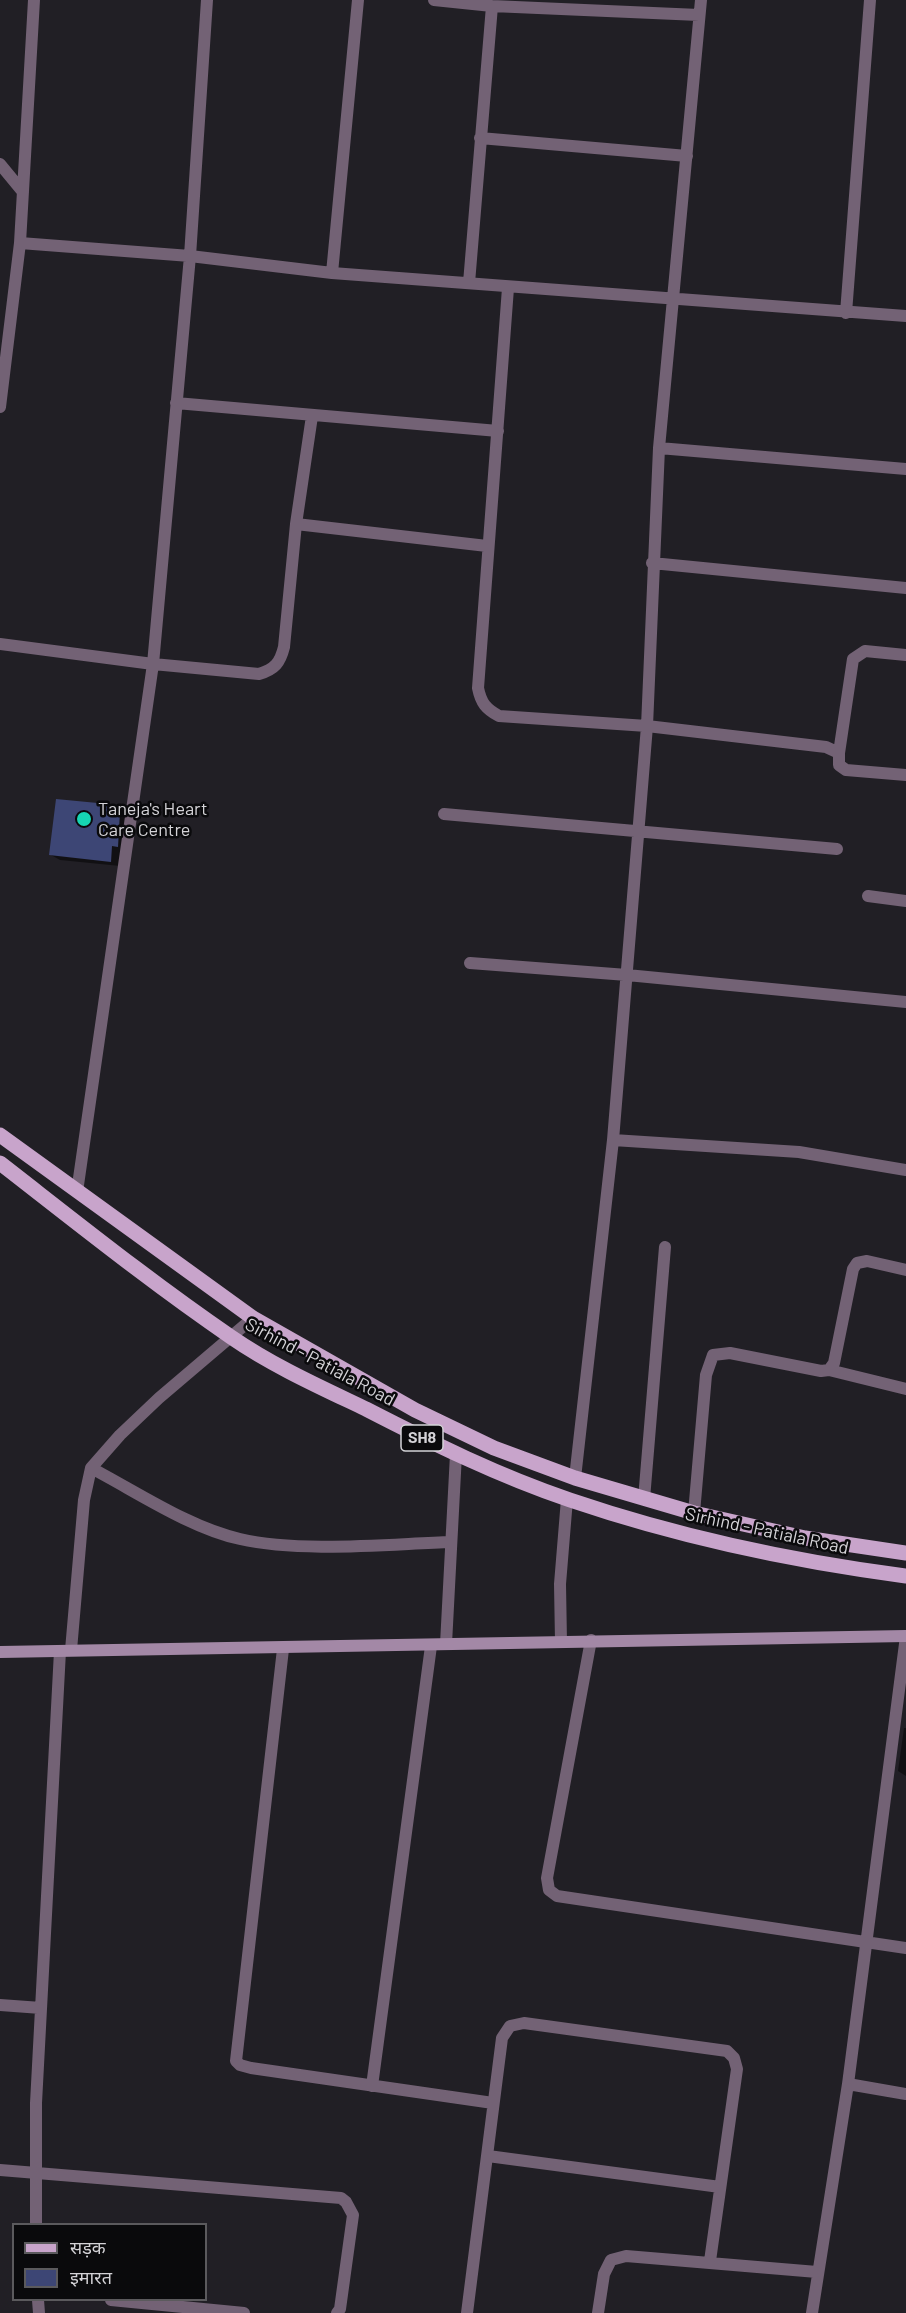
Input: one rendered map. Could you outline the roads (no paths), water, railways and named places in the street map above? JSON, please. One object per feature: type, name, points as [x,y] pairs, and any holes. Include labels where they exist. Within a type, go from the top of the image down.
[{"type":"main road","points":[[0,1135],[253,1318],[416,1410],[495,1448],[575,1479],[694,1513],[805,1538],[906,1552]]},
{"type":"main road","name":"Sirhind - Patiala Road","points":[[0,1163],[233,1338],[285,1369],[456,1454],[567,1499],[632,1520],[744,1549],[846,1568],[906,1576]]},
{"type":"street","points":[[0,407],[20,243],[34,0]]},
{"type":"street","points":[[77,1192],[153,664],[190,256],[207,0]]},
{"type":"street","points":[[332,273],[358,0]]},
{"type":"street","points":[[434,0],[492,6],[699,15]]},
{"type":"street","points":[[575,1479],[614,1140],[647,726],[652,563],[659,448],[701,0]]},
{"type":"street","points":[[846,313],[870,0]]},
{"type":"street","points":[[470,283],[492,6]]},
{"type":"street","points":[[480,138],[687,156]]},
{"type":"street","points":[[0,165],[23,192]]},
{"type":"street","points":[[20,243],[190,256],[332,273],[508,288],[906,316]]},
{"type":"street","points":[[508,288],[478,688],[481,701],[487,710],[499,716],[647,726],[825,747],[839,753]]},
{"type":"street","points":[[0,307],[12,315]]},
{"type":"street","points":[[176,403],[498,431]]},
{"type":"street","points":[[0,644],[153,664],[259,674],[271,670],[280,661],[284,647],[296,524],[312,416]]},
{"type":"street","points":[[659,448],[906,469]]},
{"type":"street","points":[[296,524],[487,546]]},
{"type":"street","points":[[652,563],[906,588]]},
{"type":"street","points":[[906,655],[866,651],[853,659],[839,753],[839,765],[846,770],[906,775]]},
{"type":"street","points":[[444,814],[837,849]]},
{"type":"street","points":[[868,896],[906,901]]},
{"type":"street","points":[[470,963],[627,975],[906,1002]]},
{"type":"street","points":[[614,1140],[799,1152],[906,1170]]},
{"type":"street","points":[[644,1498],[665,1246]]},
{"type":"street","points":[[829,1370],[834,1363],[853,1269],[857,1263],[867,1261],[906,1270]]},
{"type":"street","points":[[36,2223],[35,2172],[41,2008],[65,1651],[84,1500],[91,1468],[120,1435],[159,1398],[233,1338],[253,1318]]},
{"type":"street","points":[[694,1513],[706,1375],[712,1354],[730,1353],[821,1371],[829,1370],[906,1389]]},
{"type":"street","points":[[446,1644],[456,1454]]},
{"type":"street","points":[[91,1468],[207,1529],[240,1539],[278,1545],[451,1542]]},
{"type":"street","points":[[561,1642],[560,1584],[567,1499]]},
{"type":"street","points":[[0,1652],[283,1649],[906,1636],[848,2084],[812,2313]]},
{"type":"street","points":[[591,1641],[547,1878],[549,1890],[557,1896],[906,1948]]},
{"type":"street","points":[[372,2086],[431,1646]]},
{"type":"street","points":[[283,1649],[236,2061],[240,2065],[251,2068],[493,2103]]},
{"type":"street","points":[[0,2005],[41,2008]]},
{"type":"street","points":[[467,2313],[502,2038],[510,2026],[524,2023],[727,2051],[734,2058],[737,2069],[710,2261]]},
{"type":"street","points":[[848,2084],[906,2094]]},
{"type":"street","points":[[488,2156],[720,2187]]},
{"type":"street","points":[[0,2170],[341,2198],[346,2202],[352,2215],[340,2308],[337,2313]]},
{"type":"street","points":[[598,2313],[604,2274],[611,2260],[626,2256],[710,2261],[817,2272]]},
{"type":"street","points":[[121,2301],[244,2313]]},
{"type":"place","name":"Taneja's Heart Care Centre","points":[[84,819]]}]
